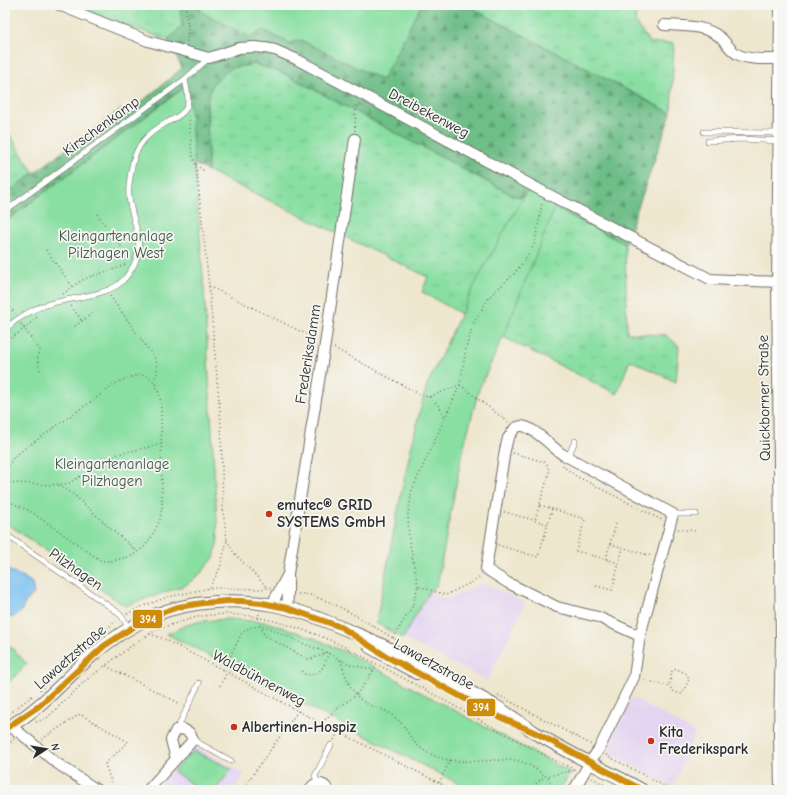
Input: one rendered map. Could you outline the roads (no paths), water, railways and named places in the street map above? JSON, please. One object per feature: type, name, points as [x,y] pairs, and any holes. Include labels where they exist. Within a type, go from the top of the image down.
[{"type":"street","points":[[59,5],[148,41],[209,58]]},
{"type":"street","name":"Quickborner Straße","points":[[780,5],[780,104],[778,137],[780,224],[781,515],[780,790]]},
{"type":"street","points":[[664,26],[702,28],[714,32],[737,54],[745,57],[779,59]]},
{"type":"street","name":"Dreibekenweg","points":[[209,58],[239,48],[265,48],[275,50],[296,59],[357,91],[544,192],[710,279],[780,282]]},
{"type":"street","name":"Frederiksdamm","points":[[287,608],[288,574],[325,344],[355,139]]},
{"type":"street","points":[[574,790],[579,772],[590,762],[599,749],[634,677],[640,636],[673,514],[565,456],[532,429],[522,426],[515,428],[508,438],[505,450],[486,569],[508,583],[557,607],[598,617],[640,636]]},
{"type":"street","name":"Frederiksdamm","points":[[267,604],[288,574]]},
{"type":"street","name":"Lawaetzstraße","points":[[6,723],[25,716],[39,706],[104,646],[153,616],[178,608],[203,603],[242,601],[287,608],[341,627],[383,656],[495,715],[536,733],[642,790]]},
{"type":"street","points":[[6,723],[55,762],[97,790]]},
{"type":"street","points":[[148,790],[176,759],[193,740],[190,733],[183,729],[176,730],[171,740],[176,759]]},
{"type":"street","points":[[314,787],[322,784],[327,787],[328,790]]},
{"type":"lane","name":"Kirschenkamp","points":[[5,210],[185,79],[209,58]]},
{"type":"lane","points":[[5,329],[34,309],[51,303],[108,291],[124,280],[138,256],[138,238],[128,193],[131,168],[135,153],[143,140],[159,127],[176,118],[186,109],[188,104],[185,79]]},
{"type":"lane","points":[[704,132],[778,137]]},
{"type":"lane","points":[[708,141],[778,137]]},
{"type":"lane","points":[[565,456],[575,441]]},
{"type":"lane","points":[[673,514],[696,514]]},
{"type":"lane","name":"Pilzhagen","points":[[5,534],[110,607],[122,617],[130,629]]},
{"type":"lane","points":[[176,730],[199,683]]},
{"type":"lane","points":[[193,740],[231,761]]},
{"type":"lane","points":[[314,787],[315,776],[331,745]]},
{"type":"water","points":[[5,569],[24,577],[32,583],[34,594],[25,603],[21,612],[13,617],[5,616]]},
{"type":"place","name":"emutec® GRID SYSTEMS GmbH","points":[[269,514]]},
{"type":"place","name":"Albertinen-Hospiz","points":[[234,727]]},
{"type":"place","name":"Kita Frederikspark","points":[[651,741]]},
{"type":"park label","name":"Kleingartenanlage Pilzhagen West","points":[[116,244]]},
{"type":"park label","name":"Kleingartenanlage Pilzhagen","points":[[112,472]]}]
